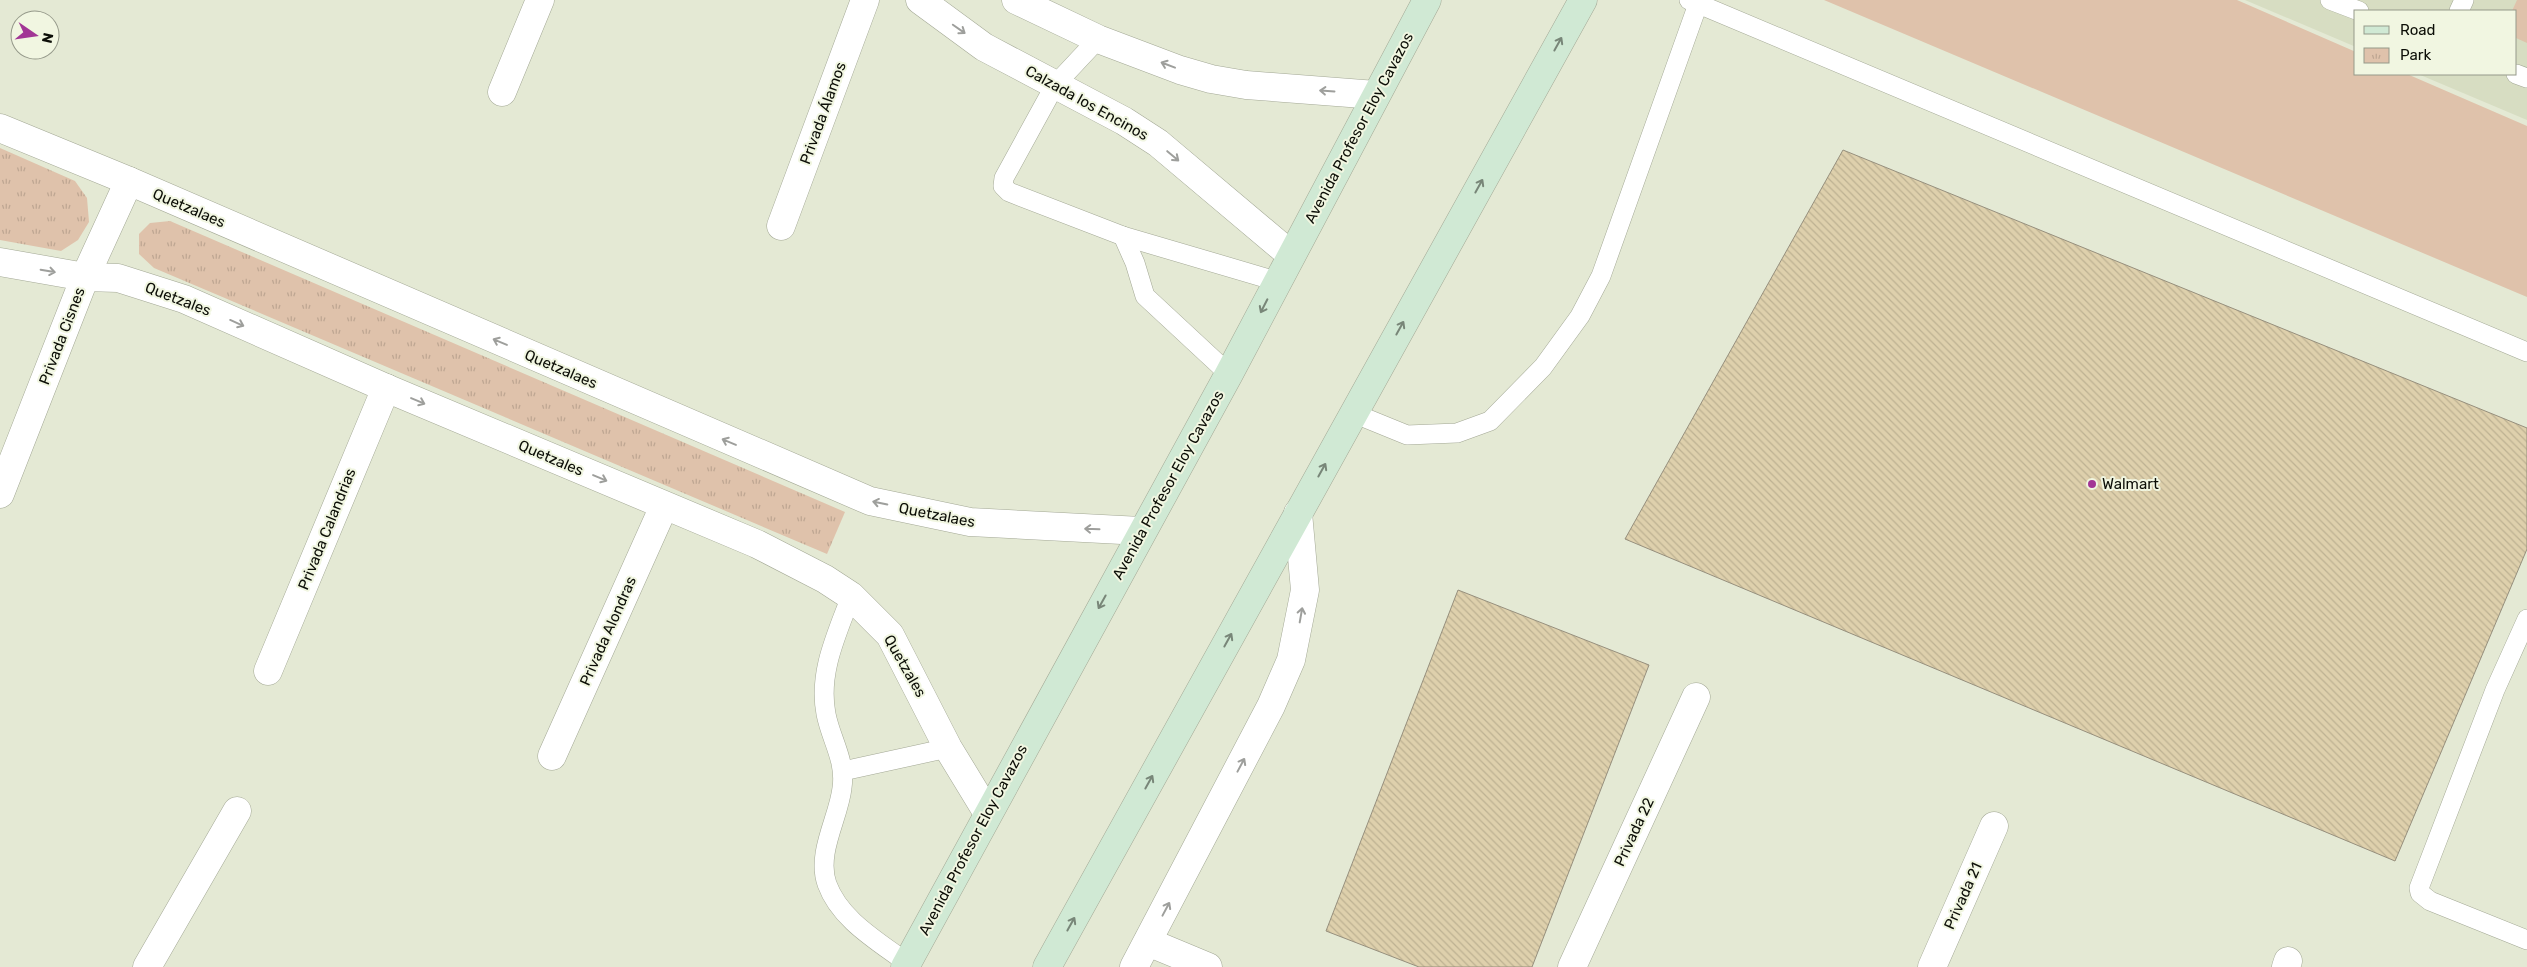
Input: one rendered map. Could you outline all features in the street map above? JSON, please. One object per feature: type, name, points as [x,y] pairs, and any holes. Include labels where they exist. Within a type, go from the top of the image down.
[{"type":"main road","name":"Avenida Profesor Eloy Cavazos","points":[[906,965],[987,812],[1229,374],[1276,281],[1427,0]]},
{"type":"main road","points":[[1047,967],[1583,0]]},
{"type":"street","points":[[502,92],[540,0]]},
{"type":"street","name":"Privada Álamos","points":[[782,226],[865,0]]},
{"type":"street","name":"Calzada los Encinos","points":[[920,0],[984,47],[1124,121],[1158,143],[1291,255]]},
{"type":"street","points":[[1016,0],[1098,39],[1180,70],[1211,79],[1246,85],[1376,95]]},
{"type":"street","name":"Quetzalaes","points":[[0,128],[870,501],[970,522],[1141,531]]},
{"type":"street","name":"Privada Cisnes","points":[[0,494],[85,277],[129,182]]},
{"type":"street","name":"Quetzales","points":[[0,262],[85,277],[118,278],[151,287],[757,544],[825,579],[851,596],[890,635],[948,748],[987,812]]},
{"type":"street","name":"Privada Calandrias","points":[[268,671],[386,388]]},
{"type":"street","name":"Privada Alondras","points":[[552,756],[664,506]]},
{"type":"street","points":[[1134,967],[1271,706],[1291,660],[1305,590],[1298,513]]},
{"type":"street","name":"Privada 22","points":[[1572,967],[1696,697]]},
{"type":"street","points":[[147,967],[237,811]]},
{"type":"street","name":"Privada 21","points":[[1932,967],[1994,826]]},
{"type":"street","points":[[1148,942],[1208,967]]},
{"type":"lane","points":[[2330,0],[2356,10]]},
{"type":"lane","points":[[1353,413],[1407,435],[1457,433],[1490,421],[1543,367],[1580,316],[1601,276],[1694,2],[2527,352]]},
{"type":"lane","points":[[1098,39],[1055,85],[1004,178],[1004,186],[1009,192],[1123,236],[1276,281]]},
{"type":"lane","points":[[1123,236],[1145,296],[1229,374]]},
{"type":"lane","points":[[851,596],[829,654],[824,685],[826,714],[841,754],[843,771],[839,805],[831,824],[825,850],[826,882],[835,903],[847,916],[906,965]]},
{"type":"lane","points":[[2527,619],[2495,690],[2419,888],[2420,893],[2430,900],[2527,940]]},
{"type":"lane","points":[[843,771],[948,748]]},
{"type":"shaded area","points":[[2245,0],[2527,0],[2527,120],[2420,75],[2517,75],[2517,10],[2354,10],[2354,46]]},
{"type":"green space","points":[[1824,0],[2237,0],[2354,51],[2354,75],[2409,75],[2527,126],[2527,297]]},
{"type":"green space","points":[[2517,0],[2527,0],[2527,43],[2517,38],[2517,10],[2512,10]]},
{"type":"green space","points":[[0,148],[75,181],[87,198],[89,222],[78,240],[61,251],[0,240]]},
{"type":"green space","points":[[170,221],[845,512],[827,554],[154,268],[139,254],[139,234],[150,223]]},
{"type":"building","name":"Walmart","points":[[1843,150],[2527,428],[2527,549],[2395,861],[1625,539]]},
{"type":"building","points":[[1458,590],[1649,665],[1532,967],[1419,967],[1326,931]]},
{"type":"place","name":"Walmart","points":[[2092,484]]}]
